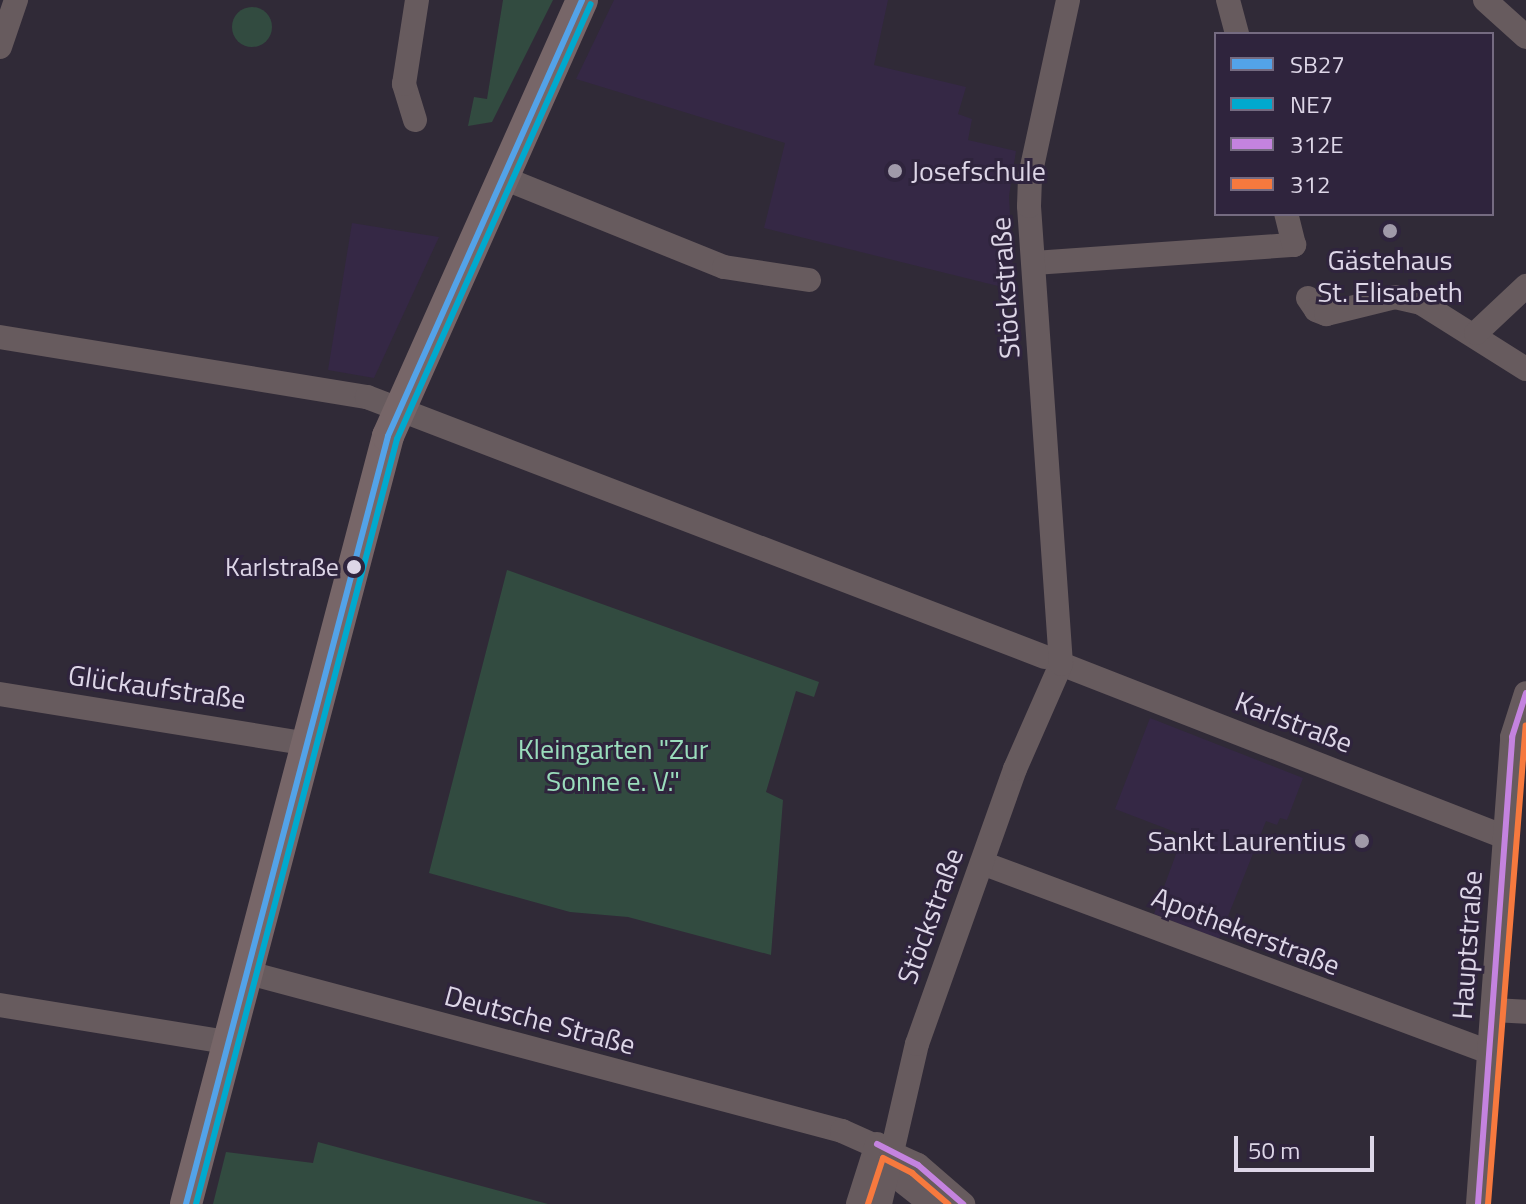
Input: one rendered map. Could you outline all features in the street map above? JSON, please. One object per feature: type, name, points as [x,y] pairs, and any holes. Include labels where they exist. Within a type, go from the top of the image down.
[{"type":"main road","points":[[186,1204],[304,743],[398,407],[582,0]]},
{"type":"street","points":[[0,47],[16,0]]},
{"type":"street","points":[[415,120],[404,84],[417,0]]},
{"type":"street","name":"Stöckstraße","points":[[858,1204],[883,1156],[982,863],[1033,725],[1046,705],[1053,661],[1052,575],[1030,176],[1068,0]]},
{"type":"street","points":[[1228,0],[1236,32]]},
{"type":"street","points":[[1485,0],[1526,37]]},
{"type":"street","points":[[501,177],[724,267],[809,280]]},
{"type":"street","points":[[1034,263],[1294,245],[1287,216]]},
{"type":"street","points":[[1476,333],[1526,286]]},
{"type":"street","points":[[1308,298],[1316,310],[1326,314],[1395,297],[1421,303],[1476,333],[1526,369]]},
{"type":"street","name":"Karlstraße","points":[[0,337],[336,392],[398,407],[1505,837]]},
{"type":"street","name":"Hauptstraße","points":[[1478,1204],[1512,737],[1526,693]]},
{"type":"street","name":"Glückaufstraße","points":[[0,694],[304,743]]},
{"type":"street","name":"Apothekerstraße","points":[[982,863],[1489,1052]]},
{"type":"street","name":"Deutsche Straße","points":[[245,972],[818,1128],[883,1156]]},
{"type":"street","points":[[0,1005],[227,1042]]},
{"type":"street","points":[[1493,1010],[1526,1012]]},
{"type":"street","points":[[883,1156],[931,1204]]},
{"type":"street","points":[[883,1156],[918,1165],[963,1204]]},
{"type":"street","name":"Stöckstraße","points":[[880,1204],[883,1156]]},
{"type":"shaded area","name":"Josefschule","points":[[614,0],[888,0],[874,65],[966,87],[958,114],[972,119],[968,140],[1016,151],[1009,196],[1014,290],[764,228],[785,143],[576,79]]},
{"type":"shaded area","points":[[352,223],[439,237],[374,378],[328,370]]},
{"type":"shaded area","points":[[1150,718],[1303,778],[1287,820],[1280,818],[1277,825],[1266,821],[1219,939],[1154,914],[1183,835],[1115,809]]},
{"type":"green space","points":[[503,0],[553,0],[492,122],[468,126],[474,97],[487,99]]},
{"type":"green space","points":[[252,7],[266,13],[272,27],[266,41],[252,47],[238,41],[232,27],[238,13]]},
{"type":"green space","name":"Kleingarten \"Zur Sonne e. V.\"","points":[[507,570],[819,682],[814,697],[796,691],[766,792],[783,800],[771,955],[628,917],[570,912],[429,873]]},
{"type":"green space","points":[[318,1142],[548,1204],[213,1204],[226,1152],[313,1163]]},
{"type":"transit line","name":"SB27","points":[[186,1204],[388,436],[582,0]]},
{"type":"transit line","name":"NE7","points":[[196,1204],[397,439],[591,4]]},
{"type":"transit line","name":"312E","points":[[1478,1204],[1512,737],[1526,693]]},
{"type":"transit line","name":"312","points":[[1488,1204],[1526,726]]},
{"type":"transit line","name":"312E","points":[[877,1144],[918,1165],[963,1204]]},
{"type":"transit line","name":"312","points":[[868,1204],[883,1158],[912,1173],[948,1204]]},
{"type":"place","name":"Josefschule","points":[[895,171]]},
{"type":"place","name":"Gästehaus St. Elisabeth","points":[[1390,231]]},
{"type":"place","name":"Karlstraße","points":[[354,567]]},
{"type":"place","name":"Sankt Laurentius","points":[[1362,841]]}]
